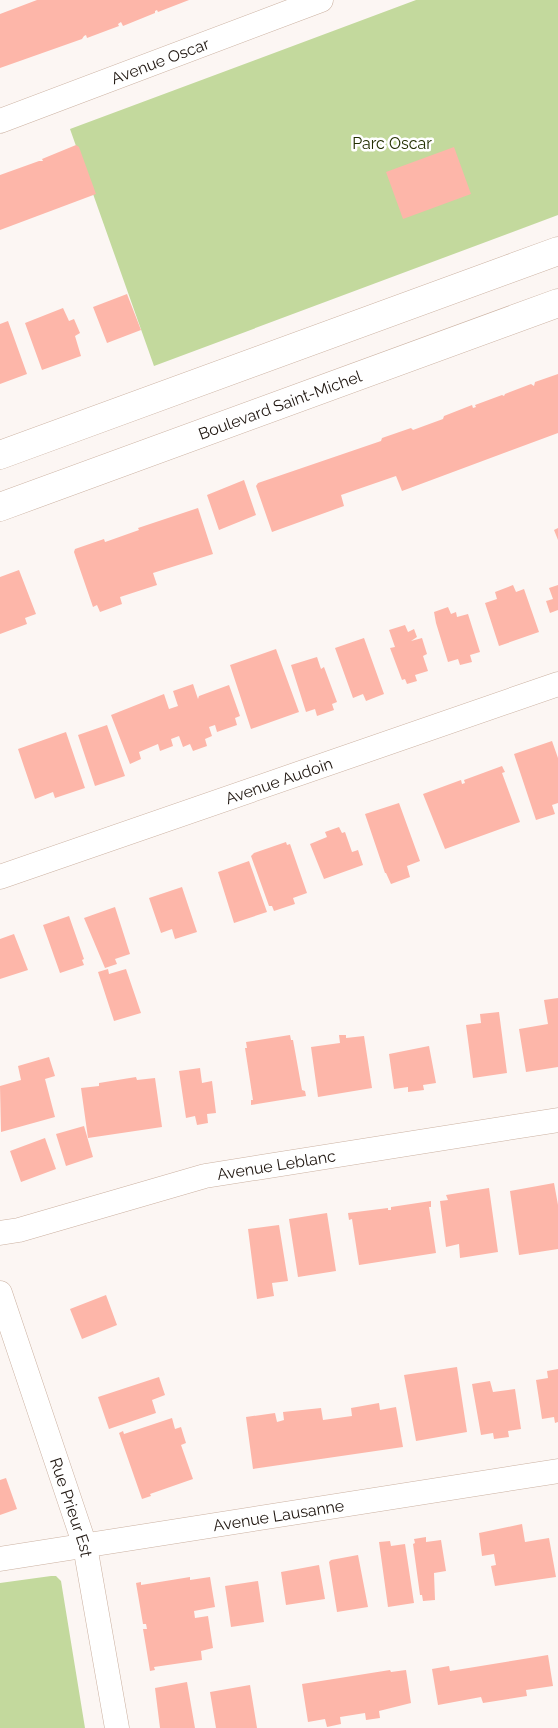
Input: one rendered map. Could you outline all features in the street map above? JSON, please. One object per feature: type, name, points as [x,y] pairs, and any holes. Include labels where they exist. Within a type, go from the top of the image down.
[{"type":"main road","points":[[0,455],[558,251]]},
{"type":"main road","name":"Boulevard Saint-Michel","points":[[0,507],[558,302]]},
{"type":"street","name":"Avenue Oscar","points":[[0,120],[286,6],[321,0]]},
{"type":"street","name":"Avenue Audoin","points":[[0,877],[558,684]]},
{"type":"street","name":"Avenue Leblanc","points":[[0,1233],[19,1230],[205,1176],[558,1120]]},
{"type":"street","name":"Rue Prieur Est","points":[[0,1292],[84,1546],[93,1582],[117,1728]]},
{"type":"street","name":"Avenue Lausanne","points":[[0,1559],[558,1471]]},
{"type":"green space","name":"Parc Oscar","points":[[416,0],[558,0],[558,215],[154,366],[70,129]]},
{"type":"green space","points":[[56,1576],[61,1581],[85,1728],[0,1728],[0,1583]]},
{"type":"building","points":[[37,0],[189,0],[158,12],[157,10],[155,13],[123,26],[121,22],[118,24],[119,26],[87,38],[86,35],[82,39],[0,68],[0,14]]},
{"type":"building","points":[[76,145],[79,147],[96,194],[0,230],[0,175],[43,161],[42,159]]},
{"type":"building","points":[[454,147],[471,194],[403,219],[386,172]]},
{"type":"building","points":[[127,294],[141,330],[107,343],[93,307]]},
{"type":"building","points":[[63,308],[69,321],[74,319],[80,333],[75,336],[81,356],[42,370],[25,323]]},
{"type":"building","points":[[8,321],[27,374],[0,384],[0,324]]},
{"type":"building","points":[[558,374],[558,433],[402,491],[396,476],[341,495],[344,506],[272,532],[256,486],[258,483],[381,441],[382,438],[411,428],[413,430],[443,419],[444,416],[472,405],[473,408],[476,407],[475,405],[502,395],[504,396],[531,384],[534,386],[535,382]]},
{"type":"building","points":[[244,480],[256,515],[219,530],[207,495]]},
{"type":"building","points":[[198,508],[213,554],[153,573],[157,585],[120,597],[122,604],[100,612],[97,605],[93,607],[74,552],[75,549],[104,539],[105,542],[139,530],[138,528]]},
{"type":"building","points":[[558,528],[558,540],[554,530]]},
{"type":"building","points":[[19,570],[36,614],[25,618],[27,624],[0,634],[0,577]]},
{"type":"building","points":[[513,585],[516,592],[524,589],[539,632],[499,646],[485,603],[497,599],[495,592]]},
{"type":"building","points":[[558,585],[558,610],[550,613],[546,601],[553,599],[549,588]]},
{"type":"building","points":[[448,607],[451,614],[456,612],[457,617],[468,614],[480,652],[470,655],[472,662],[460,665],[458,659],[448,662],[434,612]]},
{"type":"building","points":[[405,625],[408,632],[414,629],[417,637],[411,641],[422,638],[427,654],[423,656],[428,671],[415,675],[417,681],[407,684],[405,679],[402,680],[390,648],[395,647],[389,630]]},
{"type":"building","points":[[364,638],[384,694],[366,701],[363,694],[353,698],[335,648]]},
{"type":"building","points":[[276,649],[299,712],[251,729],[230,665]]},
{"type":"building","points":[[317,657],[321,669],[324,667],[337,702],[332,704],[334,710],[317,716],[315,709],[306,712],[291,665]]},
{"type":"building","points":[[193,684],[198,699],[199,696],[229,685],[240,716],[235,718],[237,725],[217,732],[215,725],[209,727],[212,736],[205,739],[207,746],[193,751],[190,744],[183,747],[179,736],[171,739],[173,746],[160,751],[158,744],[139,752],[141,759],[130,764],[111,715],[164,694],[169,709],[178,706],[173,691]]},
{"type":"building","points":[[107,725],[125,776],[95,786],[78,735]]},
{"type":"building","points":[[66,732],[85,788],[55,798],[53,792],[35,799],[18,749]]},
{"type":"building","points":[[552,741],[558,758],[558,803],[552,805],[555,814],[536,820],[514,754]]},
{"type":"building","points":[[502,766],[505,772],[502,773],[520,822],[445,849],[423,794],[461,780],[462,784],[465,783],[464,780]]},
{"type":"building","points":[[399,803],[420,861],[407,866],[410,877],[391,884],[385,873],[365,814]]},
{"type":"building","points":[[339,827],[342,833],[345,832],[352,852],[358,850],[363,865],[324,879],[310,844],[327,837],[325,832]]},
{"type":"building","points":[[286,842],[287,845],[290,844],[307,893],[293,898],[295,904],[274,911],[272,906],[269,906],[251,856],[254,853]]},
{"type":"building","points":[[249,861],[267,912],[234,923],[218,872]]},
{"type":"building","points":[[182,887],[197,932],[175,939],[172,929],[161,933],[149,898]]},
{"type":"building","points":[[115,907],[130,954],[115,959],[117,964],[105,968],[84,918]]},
{"type":"building","points":[[69,916],[84,959],[82,960],[84,965],[60,973],[43,925]]},
{"type":"building","points":[[14,934],[28,970],[0,979],[0,939]]},
{"type":"building","points":[[108,969],[109,974],[126,969],[141,1013],[114,1021],[98,972]]},
{"type":"building","points":[[558,998],[558,1067],[526,1072],[519,1029],[548,1024],[544,1000]]},
{"type":"building","points":[[499,1012],[507,1073],[473,1078],[466,1025],[481,1023],[480,1014]]},
{"type":"building","points":[[290,1035],[291,1040],[293,1040],[302,1090],[305,1091],[306,1096],[251,1105],[251,1100],[253,1100],[245,1048],[247,1048],[246,1042]]},
{"type":"building","points":[[339,1035],[346,1035],[346,1038],[364,1036],[372,1088],[318,1097],[311,1047],[340,1043]]},
{"type":"building","points":[[429,1046],[436,1083],[423,1085],[424,1090],[408,1092],[408,1087],[394,1089],[389,1054]]},
{"type":"building","points":[[49,1057],[55,1076],[45,1079],[55,1117],[1,1132],[0,1086],[21,1080],[18,1066]]},
{"type":"building","points":[[200,1068],[202,1083],[212,1081],[216,1113],[207,1114],[208,1123],[197,1125],[195,1116],[186,1118],[179,1071]]},
{"type":"building","points":[[136,1077],[137,1080],[155,1078],[162,1127],[88,1138],[81,1088],[99,1086],[99,1083]]},
{"type":"building","points":[[84,1126],[93,1157],[66,1166],[56,1134]]},
{"type":"building","points":[[45,1138],[56,1169],[21,1182],[10,1151]]},
{"type":"building","points":[[554,1183],[558,1205],[558,1249],[519,1255],[510,1191]]},
{"type":"building","points":[[489,1188],[498,1252],[460,1258],[459,1244],[446,1247],[440,1201],[448,1200],[446,1195]]},
{"type":"building","points":[[431,1201],[431,1207],[429,1207],[436,1253],[359,1265],[352,1219],[349,1220],[348,1213],[388,1208],[388,1210],[391,1210],[391,1207]]},
{"type":"building","points":[[327,1213],[336,1271],[298,1277],[289,1219]]},
{"type":"building","points":[[279,1225],[288,1281],[272,1283],[274,1296],[257,1299],[248,1229]]},
{"type":"building","points":[[106,1295],[117,1325],[82,1339],[70,1309]]},
{"type":"building","points":[[457,1367],[467,1432],[416,1441],[404,1375]]},
{"type":"building","points":[[558,1369],[558,1422],[555,1423],[554,1417],[542,1419],[536,1380],[548,1378],[547,1371]]},
{"type":"building","points":[[159,1377],[165,1395],[152,1400],[156,1413],[109,1429],[98,1397]]},
{"type":"building","points":[[490,1381],[493,1392],[515,1389],[521,1429],[508,1431],[509,1437],[494,1439],[493,1433],[481,1435],[472,1384]]},
{"type":"building","points":[[379,1403],[380,1410],[396,1407],[403,1447],[253,1469],[246,1417],[275,1413],[277,1422],[284,1420],[283,1412],[321,1408],[323,1420],[352,1416],[351,1408]]},
{"type":"building","points":[[172,1418],[175,1429],[181,1427],[186,1443],[181,1445],[193,1479],[150,1494],[151,1496],[142,1499],[119,1433],[123,1431],[124,1434]]},
{"type":"building","points":[[6,1478],[17,1509],[0,1515],[0,1480]]},
{"type":"building","points":[[522,1524],[525,1542],[549,1538],[556,1577],[495,1586],[491,1566],[496,1565],[494,1554],[482,1556],[479,1533]]},
{"type":"building","points":[[426,1537],[426,1542],[441,1540],[446,1571],[434,1573],[435,1600],[423,1601],[422,1595],[420,1595],[413,1544],[415,1543],[414,1539]]},
{"type":"building","points":[[390,1541],[391,1546],[405,1544],[414,1603],[388,1607],[379,1542]]},
{"type":"building","points":[[358,1555],[368,1607],[337,1612],[329,1562]]},
{"type":"building","points":[[319,1565],[325,1599],[286,1605],[281,1572]]},
{"type":"building","points":[[190,1577],[190,1580],[210,1577],[215,1607],[194,1611],[195,1618],[208,1616],[213,1648],[201,1651],[202,1660],[154,1667],[155,1670],[150,1671],[143,1629],[147,1629],[146,1624],[143,1624],[136,1583],[141,1582],[141,1585]]},
{"type":"building","points":[[258,1581],[264,1622],[231,1627],[225,1586]]},
{"type":"building","points":[[548,1655],[553,1686],[526,1690],[527,1696],[483,1703],[481,1697],[438,1705],[432,1669],[449,1666],[450,1671]]},
{"type":"building","points":[[390,1670],[391,1672],[406,1670],[411,1703],[379,1711],[380,1718],[366,1720],[365,1713],[340,1717],[341,1724],[327,1727],[325,1719],[308,1722],[302,1684]]},
{"type":"building","points":[[187,1682],[195,1728],[160,1728],[155,1688]]},
{"type":"building","points":[[250,1685],[257,1728],[216,1728],[210,1692]]}]
